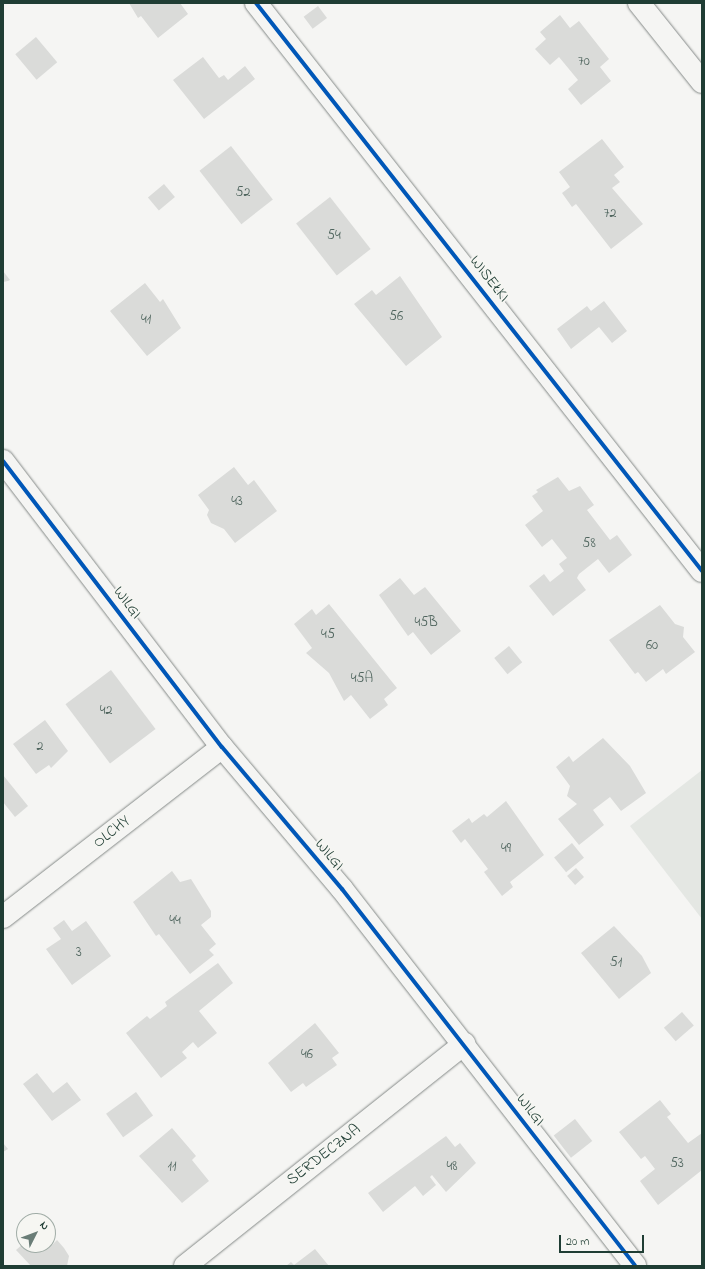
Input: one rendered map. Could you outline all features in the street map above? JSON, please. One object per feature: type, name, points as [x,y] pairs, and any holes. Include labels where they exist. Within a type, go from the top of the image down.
[{"type":"street","name":"WISEŁKI","points":[[256,3],[702,571]]},
{"type":"street","points":[[639,3],[702,82]]},
{"type":"street","name":"WILGI","points":[[3,461],[222,747],[342,889],[464,1044],[635,1266]]},
{"type":"street","name":"OLCHY","points":[[3,918],[222,747]]},
{"type":"street","name":"SERDECZNA","points":[[184,1266],[464,1044]]},
{"type":"shaded area","points":[[702,770],[702,919],[630,826]]},
{"type":"building","points":[[129,3],[180,3],[188,14],[158,38],[141,16],[138,18]]},
{"type":"building","points":[[318,6],[327,18],[313,29],[304,17]]},
{"type":"building","points":[[560,15],[570,28],[579,21],[609,59],[600,67],[611,81],[581,105],[568,89],[578,80],[559,57],[550,65],[535,49],[546,39],[540,32]]},
{"type":"building","points":[[36,37],[57,62],[37,80],[15,54]]},
{"type":"building","points":[[203,57],[219,78],[224,75],[228,80],[245,66],[255,79],[204,119],[173,80]]},
{"type":"building","points":[[602,139],[624,167],[614,175],[620,182],[612,188],[643,224],[611,249],[576,204],[572,207],[562,193],[570,187],[559,172]]},
{"type":"building","points":[[231,146],[273,200],[241,224],[199,171]]},
{"type":"building","points":[[164,184],[175,197],[159,211],[148,197]]},
{"type":"building","points":[[330,197],[371,249],[337,275],[296,223]]},
{"type":"building","points":[[3,271],[10,280],[3,282]]},
{"type":"building","points":[[400,276],[442,337],[406,366],[354,304],[372,290],[376,295]]},
{"type":"building","points":[[145,283],[160,302],[163,299],[181,328],[147,356],[110,311]]},
{"type":"building","points":[[604,301],[627,331],[612,343],[599,327],[571,349],[557,329],[587,306],[591,311]]},
{"type":"building","points":[[234,467],[248,485],[254,480],[277,511],[235,543],[224,529],[211,523],[207,515],[209,510],[198,495]]},
{"type":"building","points":[[558,477],[569,491],[580,486],[594,505],[587,510],[610,540],[617,535],[632,555],[609,573],[598,559],[579,574],[577,578],[586,590],[553,616],[529,586],[544,574],[550,582],[564,571],[559,564],[567,558],[552,539],[542,547],[525,525],[543,511],[532,496],[538,492],[536,490]]},
{"type":"building","points":[[400,578],[414,595],[425,587],[461,631],[431,655],[413,632],[408,636],[379,595]]},
{"type":"building","points":[[329,604],[397,688],[384,699],[388,705],[370,719],[351,695],[344,701],[329,673],[306,653],[312,648],[294,624],[312,609],[316,615]]},
{"type":"building","points":[[660,605],[675,624],[684,627],[683,637],[695,652],[666,674],[663,669],[646,682],[638,672],[635,674],[609,640]]},
{"type":"building","points":[[509,646],[522,662],[507,674],[494,658]]},
{"type":"building","points":[[111,670],[156,729],[110,763],[65,704]]},
{"type":"building","points":[[45,720],[68,751],[51,768],[49,765],[36,774],[13,744]]},
{"type":"building","points":[[603,738],[630,766],[646,793],[621,811],[610,797],[593,810],[604,825],[579,845],[558,819],[577,804],[567,796],[570,786],[556,767],[569,756],[573,762]]},
{"type":"building","points":[[3,775],[28,806],[15,817],[3,802]]},
{"type":"building","points":[[506,801],[544,855],[510,882],[513,887],[502,896],[484,872],[488,869],[465,839],[461,843],[452,831],[469,818],[472,823],[484,814],[487,817]]},
{"type":"building","points":[[572,843],[584,858],[566,872],[554,857]]},
{"type":"building","points":[[576,868],[584,877],[575,885],[567,876]]},
{"type":"building","points":[[172,871],[180,882],[191,879],[211,911],[211,917],[201,925],[216,944],[209,950],[214,955],[190,974],[159,934],[156,936],[133,902]]},
{"type":"building","points":[[64,920],[72,931],[86,921],[111,956],[72,985],[46,949],[61,939],[53,928]]},
{"type":"building","points":[[614,926],[642,956],[651,973],[619,999],[581,953]]},
{"type":"building","points":[[218,963],[233,983],[199,1011],[217,1033],[198,1048],[193,1042],[182,1052],[187,1058],[161,1078],[126,1033],[147,1016],[150,1019],[167,1006],[165,1002]]},
{"type":"building","points":[[682,1012],[694,1026],[676,1041],[664,1028]]},
{"type":"building","points":[[315,1023],[339,1053],[332,1058],[337,1065],[306,1087],[303,1083],[291,1092],[268,1063]]},
{"type":"building","points":[[37,1073],[53,1093],[67,1082],[81,1100],[52,1121],[23,1084]]},
{"type":"building","points":[[136,1092],[153,1115],[123,1137],[106,1114]]},
{"type":"building","points":[[660,1100],[671,1114],[667,1117],[688,1143],[702,1133],[702,1170],[658,1205],[640,1181],[655,1169],[645,1156],[641,1159],[619,1132]]},
{"type":"building","points":[[575,1119],[592,1141],[571,1158],[554,1136]]},
{"type":"building","points":[[172,1128],[196,1156],[192,1160],[209,1181],[182,1203],[139,1156]]},
{"type":"building","points":[[446,1136],[455,1147],[460,1143],[476,1163],[446,1192],[432,1175],[430,1177],[436,1185],[423,1196],[415,1186],[383,1212],[368,1193]]},
{"type":"building","points":[[3,1143],[8,1149],[3,1152]]},
{"type":"building","points":[[57,1240],[69,1256],[67,1266],[31,1266],[19,1253],[56,1253]]},
{"type":"building","points":[[315,1249],[329,1266],[286,1266],[291,1262],[294,1265]]},
{"type":"cycle path","points":[[256,3],[702,571]]},
{"type":"cycle path","points":[[3,461],[222,747],[342,889],[635,1266]]}]
